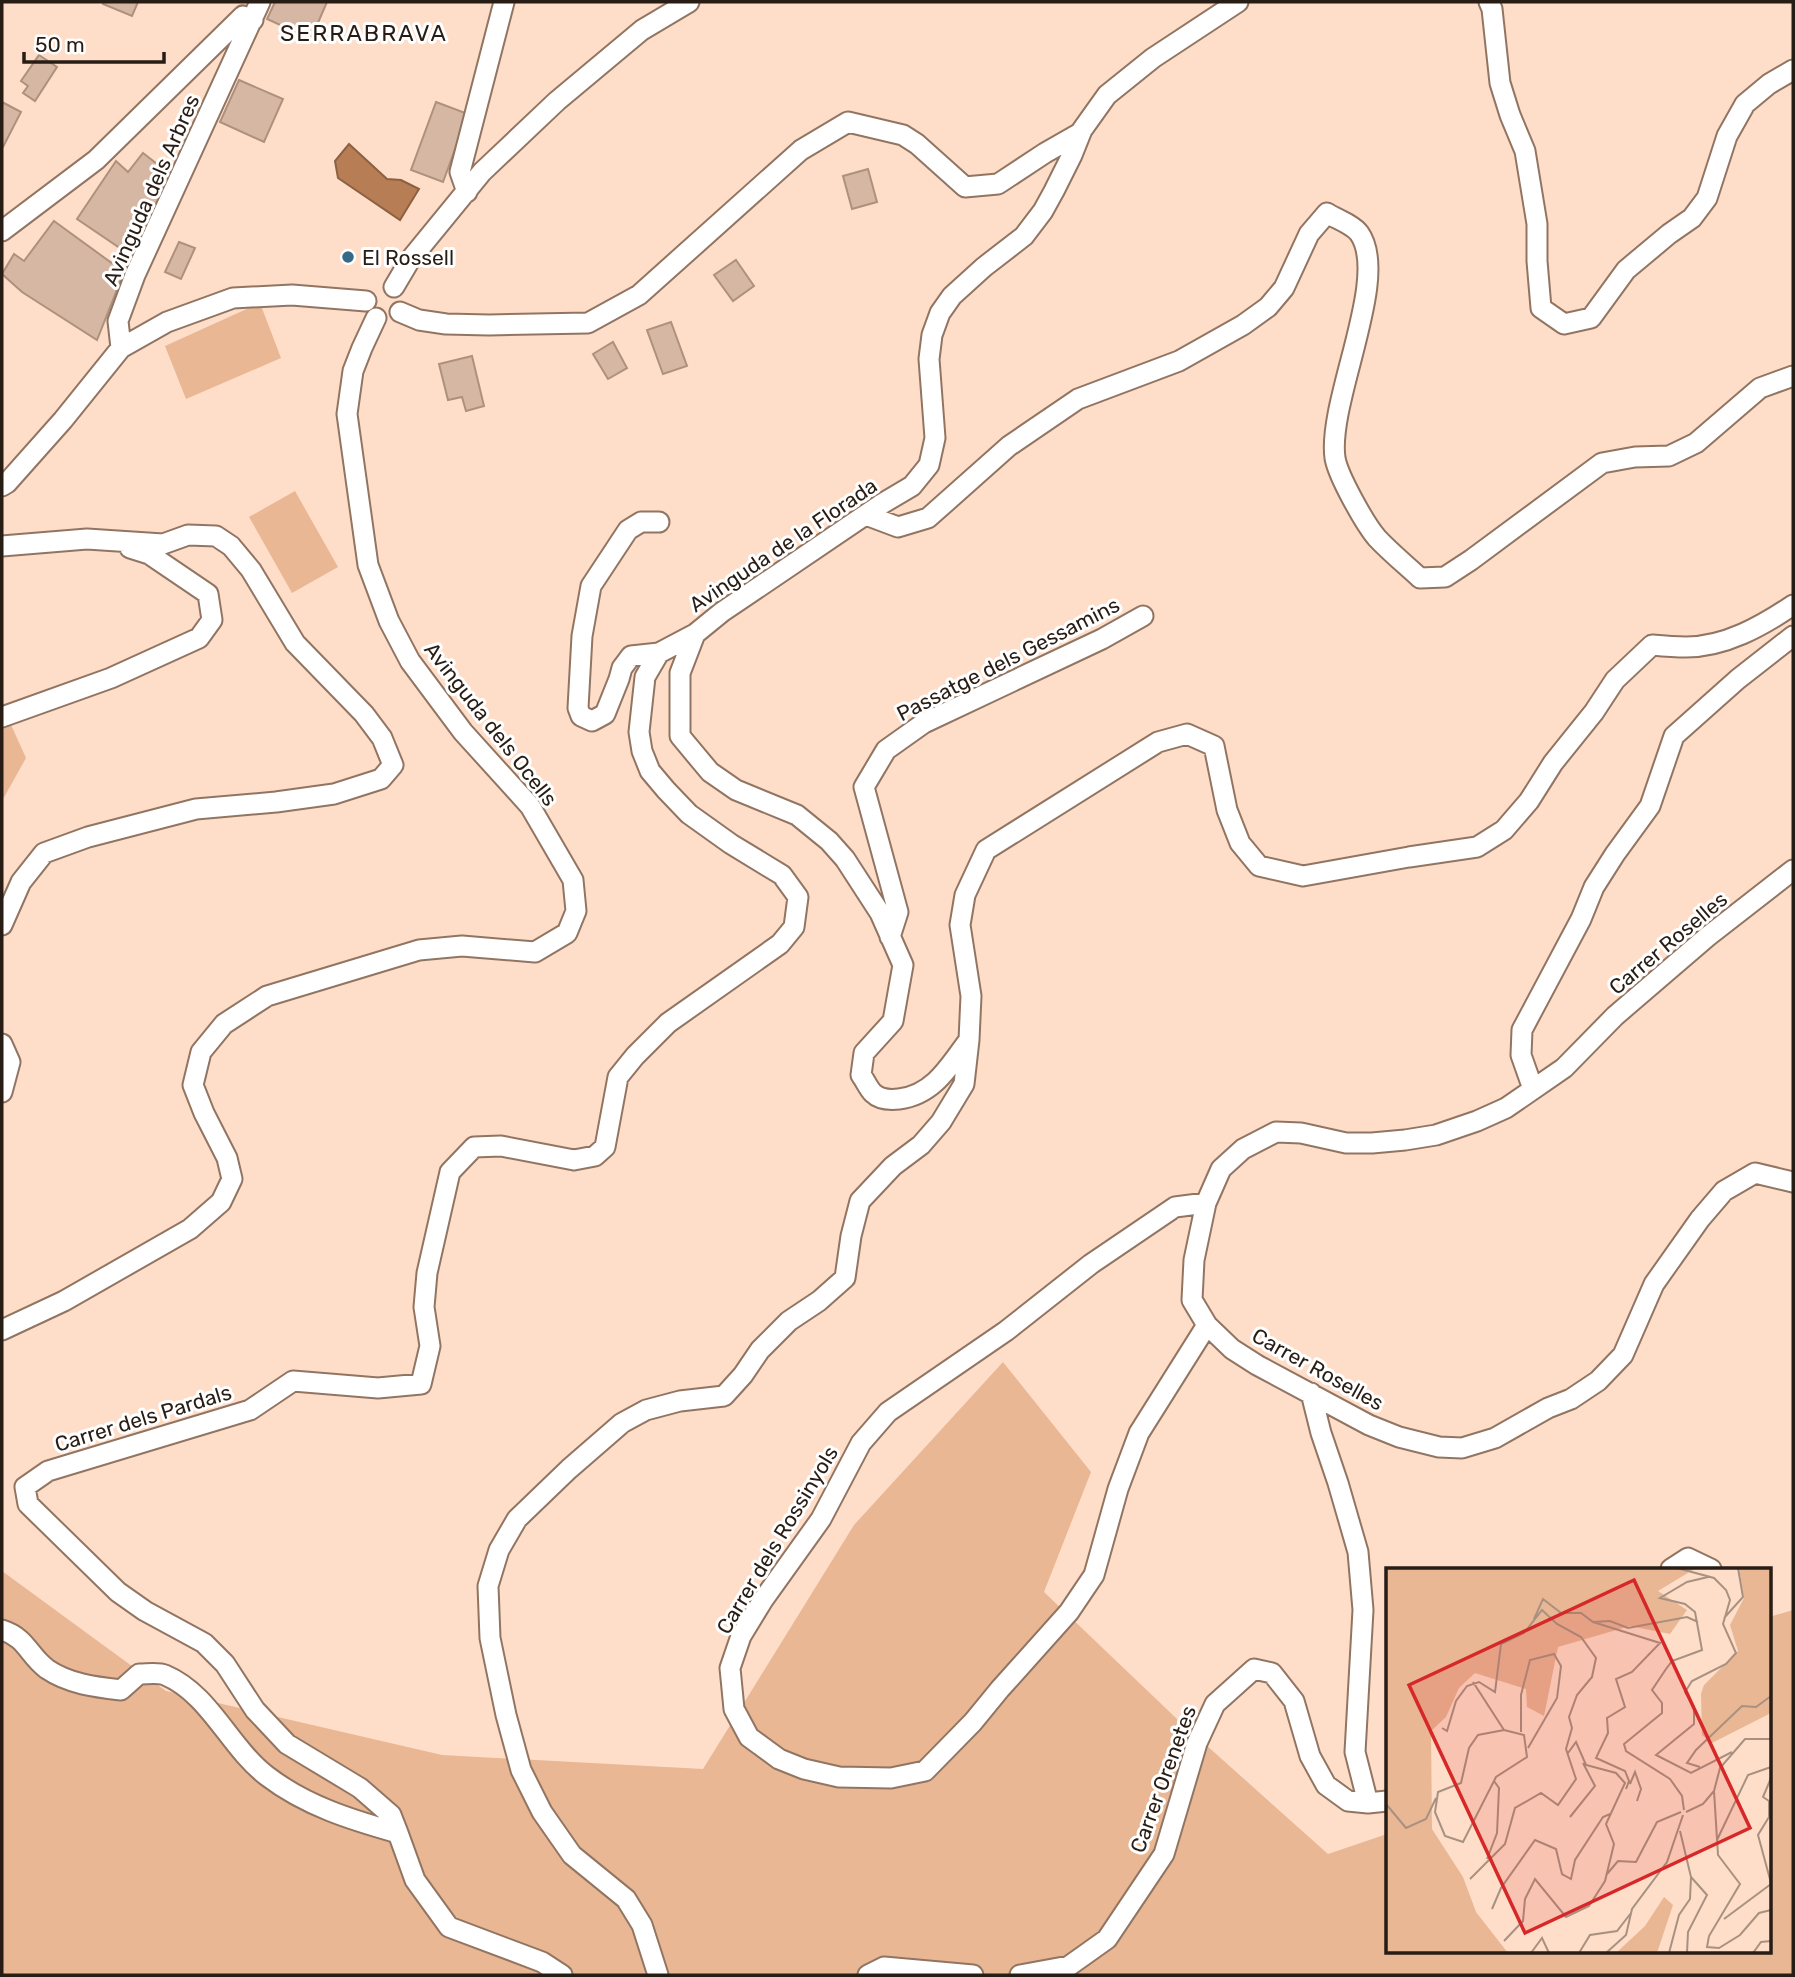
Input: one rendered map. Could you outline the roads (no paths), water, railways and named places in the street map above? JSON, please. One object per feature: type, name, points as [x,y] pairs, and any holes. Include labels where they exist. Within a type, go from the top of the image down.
[{"type":"street","points":[[467,191],[460,172],[504,2]]},
{"type":"street","points":[[394,287],[410,260],[482,173],[557,101],[642,30],[689,2]]},
{"type":"street","points":[[400,312],[419,320],[446,324],[588,323],[639,295],[801,150],[848,122],[903,135],[917,144],[965,187],[998,184],[1080,133],[1107,96],[1131,75],[1238,2]]},
{"type":"street","points":[[1489,2],[1500,83],[1525,151],[1537,224],[1541,308],[1564,324],[1591,318],[1626,270],[1692,218],[1707,198],[1727,136],[1745,104],[1769,84],[1793,70]]},
{"type":"street","points":[[2,231],[96,160],[243,16],[257,11]]},
{"type":"street","name":"Avinguda dels Arbres","points":[[121,348],[118,321],[135,275],[257,11]]},
{"type":"street","name":"Avinguda de la Florada","points":[[969,1040],[931,1088],[912,1098],[890,1100],[874,1095],[861,1075],[864,1053],[893,1021],[903,965],[880,913],[830,841],[797,815],[736,790],[710,772],[680,736],[680,673],[695,634],[722,612],[912,486],[929,465],[935,438],[929,359],[932,335],[940,313],[952,296],[1024,236],[1054,191],[1080,133]]},
{"type":"street","points":[[866,515],[898,527],[928,518],[1009,446],[1078,398],[1179,360],[1243,325],[1268,307],[1284,288],[1310,234],[1327,213],[1358,231],[1369,271],[1357,341],[1341,402],[1335,458],[1344,483],[1376,537],[1420,578],[1445,577],[1602,463],[1635,457],[1669,456],[1696,443],[1760,388],[1793,376]]},
{"type":"street","points":[[2,486],[63,420],[121,348],[167,322],[233,298],[292,295],[371,310],[387,320],[393,319],[400,312],[401,296],[394,287],[387,284],[373,288],[368,295],[371,310]]},
{"type":"street","name":"Avinguda dels Ocells","points":[[2,1330],[64,1301],[190,1230],[221,1202],[232,1179],[227,1158],[193,1085],[201,1052],[224,1024],[267,996],[419,950],[461,946],[535,952],[567,933],[576,911],[573,880],[530,806],[463,732],[410,661],[388,621],[368,565],[347,414],[354,371],[371,310]]},
{"type":"street","points":[[659,522],[641,522],[628,530],[591,586],[582,636],[578,708],[581,716],[592,721],[605,713],[622,668],[631,656],[659,653],[695,634]]},
{"type":"street","points":[[2,546],[87,540],[163,544],[188,535],[216,536],[231,546],[251,570],[295,643],[364,714],[382,738],[393,765],[381,779],[334,794],[196,809],[88,837],[44,853],[21,882],[2,925]]},
{"type":"street","points":[[2,717],[111,678],[199,638],[212,620],[208,594],[149,554],[109,541]]},
{"type":"street","points":[[657,1975],[642,1925],[626,1899],[572,1855],[542,1812],[521,1770],[490,1638],[488,1586],[499,1550],[517,1519],[622,1423],[646,1410],[680,1401],[724,1396],[760,1350],[789,1321],[819,1301],[845,1278],[851,1236],[860,1201],[893,1166],[921,1145],[941,1122],[964,1084],[971,996],[960,925],[965,895],[986,850],[1158,742],[1187,734],[1214,746],[1227,810],[1240,843],[1259,866],[1303,876],[1409,856],[1477,847],[1504,830],[1512,821],[1615,680],[1652,645],[1687,648],[1713,644],[1761,626],[1793,605]]},
{"type":"street","name":"Passatge dels Gessamins","points":[[890,937],[898,912],[864,787],[886,750],[924,723],[1102,639],[1143,616]]},
{"type":"street","points":[[1533,1089],[1521,1055],[1522,1030],[1581,919],[1594,887],[1650,806],[1674,736],[1738,679],[1793,636]]},
{"type":"street","name":"Carrer dels Pardals","points":[[398,1833],[391,1815],[360,1788],[287,1745],[254,1710],[225,1664],[204,1643],[145,1611],[118,1592],[28,1504],[25,1487],[48,1471],[250,1410],[293,1381],[378,1388],[421,1384],[430,1346],[424,1307],[427,1273],[450,1172],[474,1147],[501,1146],[575,1160],[595,1156],[605,1147],[618,1077],[635,1056],[668,1023],[780,944],[794,926],[798,897],[782,875],[731,844],[690,814],[650,771],[642,751],[639,732],[645,677],[659,653]]},
{"type":"street","name":"Carrer Roselles","points":[[1793,870],[1707,937],[1615,1016],[1564,1068],[1506,1108],[1436,1135],[1405,1140],[1346,1143],[1301,1133],[1276,1132],[1243,1149],[1221,1169],[1206,1203],[1194,1260],[1192,1300],[1207,1325],[1257,1365],[1369,1425],[1399,1437],[1439,1447],[1462,1448],[1495,1438],[1598,1381],[1623,1355],[1654,1284],[1700,1219],[1724,1191],[1755,1173],[1793,1182]]},
{"type":"street","points":[[2,1044],[10,1062],[2,1092]]},
{"type":"street","name":"Carrer dels Rossinyols","points":[[1206,1203],[1175,1207],[1091,1264],[1006,1331],[888,1412],[870,1433],[821,1519],[763,1600],[741,1636],[730,1668],[734,1709],[749,1737],[779,1759],[804,1769],[839,1777],[891,1778],[925,1771],[973,1722],[1069,1612],[1094,1575],[1118,1489],[1139,1433],[1207,1325]]},
{"type":"street","points":[[1311,1393],[1358,1552],[1363,1610],[1355,1752],[1377,1802]]},
{"type":"street","points":[[1673,1568],[1688,1558],[1709,1568]]},
{"type":"street","points":[[2,1630],[15,1634],[47,1669],[79,1684],[121,1690],[139,1674],[163,1674],[186,1687],[202,1702],[235,1745],[279,1784],[331,1813],[398,1833],[415,1880],[449,1927],[542,1962],[562,1975]]},
{"type":"street","name":"Carrer Orenetes","points":[[1020,1975],[1069,1966],[1107,1939],[1164,1854],[1198,1742],[1215,1704],[1254,1669],[1272,1672],[1294,1701],[1310,1756],[1326,1784],[1348,1801],[1377,1802]]},
{"type":"street","points":[[868,1975],[884,1968],[973,1975]]},
{"type":"place","name":"El Rossell","points":[[348,257]]},
{"type":"district","name":"SERRABRAVA","points":[[364,33]]}]
